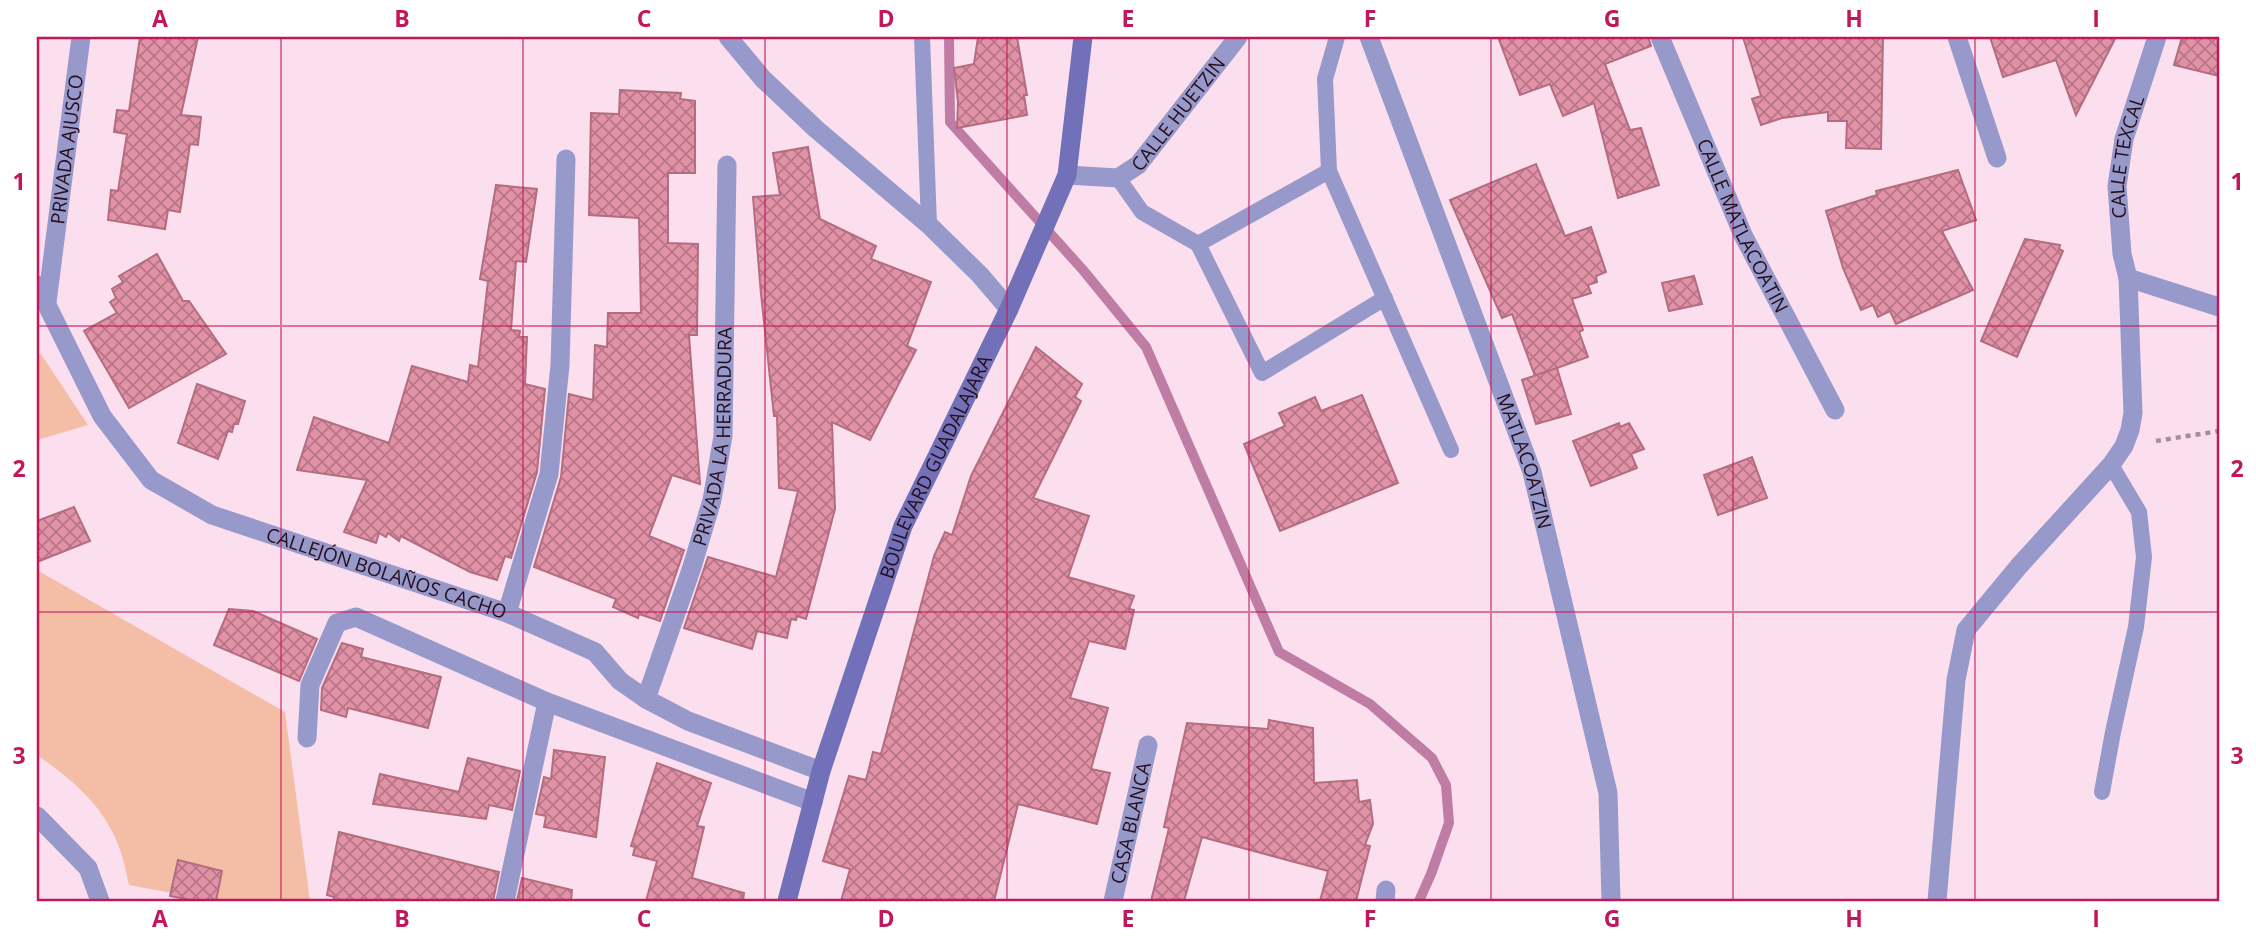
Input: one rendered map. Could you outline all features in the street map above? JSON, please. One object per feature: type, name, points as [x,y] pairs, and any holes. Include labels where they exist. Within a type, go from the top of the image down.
[{"type":"main road","name":"BOULEVARD GUADALAJARA","points":[[787,901],[821,771],[903,526],[1009,309],[1067,175],[1083,37]]},
{"type":"street","name":"PRIVADA AJUSCO","points":[[47,302],[81,37]]},
{"type":"street","points":[[728,37],[763,79],[816,129],[929,225],[980,275],[1009,309]]},
{"type":"street","name":"CALLE HUETZIN","points":[[1067,175],[1118,178],[1138,165],[1238,37]]},
{"type":"street","name":"MATLACOATZIN","points":[[1369,37],[1532,472],[1608,793],[1611,901]]},
{"type":"street","name":"CALLE MATLACOATIN","points":[[1660,37],[1743,235],[1835,410]]},
{"type":"street","points":[[1957,37],[1997,158]]},
{"type":"street","name":"CALLE TEXCAL","points":[[2124,446],[2133,413],[2128,278],[2122,254],[2117,186],[2124,139],[2157,37]]},
{"type":"street","points":[[507,613],[549,474],[560,365],[566,159]]},
{"type":"street","name":"PRIVADA LA HERRADURA","points":[[646,699],[692,567],[712,500],[723,436],[727,165]]},
{"type":"street","points":[[2128,278],[2219,307]]},
{"type":"street","name":"CALLEJÓN BOLAÑOS CACHO","points":[[37,285],[102,416],[151,480],[212,514],[507,613],[595,652],[620,681],[688,722],[821,771]]},
{"type":"street","points":[[1937,901],[1956,680],[1966,630],[2019,566],[2110,466],[2124,446]]},
{"type":"street","points":[[307,738],[310,685],[337,623],[356,617],[547,702],[813,802]]},
{"type":"street","points":[[505,901],[547,702]]},
{"type":"street","name":"CASA BLANCA","points":[[1113,901],[1148,745]]},
{"type":"street","points":[[37,816],[88,868],[100,901]]},
{"type":"lane","points":[[922,37],[929,225]]},
{"type":"lane","points":[[1337,37],[1325,79],[1329,171],[1451,450]]},
{"type":"lane","points":[[1198,244],[1329,171]]},
{"type":"lane","points":[[1118,178],[1142,212],[1198,244],[1262,373],[1385,299]]},
{"type":"lane","points":[[2102,792],[2136,627],[2144,557],[2139,512],[2110,466]]},
{"type":"path","points":[[2124,446],[2219,431]]},
{"type":"shaded area","points":[[41,354],[88,425],[37,440],[37,355]]},
{"type":"shaded area","points":[[37,570],[285,712],[310,901],[215,901],[129,885],[119,847],[102,815],[73,782],[37,755]]},
{"type":"building","points":[[140,37],[198,37],[181,115],[201,117],[198,145],[190,144],[180,212],[168,210],[165,229],[108,220],[111,190],[118,191],[127,134],[114,132],[117,110],[129,111]]},
{"type":"building","points":[[978,37],[1017,37],[1027,95],[1024,95],[1027,115],[957,128],[958,102],[954,68],[974,64]]},
{"type":"building","points":[[1498,37],[1648,37],[1651,46],[1605,64],[1630,130],[1641,128],[1659,185],[1618,198],[1594,103],[1563,116],[1550,84],[1520,95]]},
{"type":"building","points":[[1743,37],[1883,37],[1881,149],[1846,148],[1847,121],[1828,121],[1828,112],[1782,118],[1761,125],[1752,99],[1761,96]]},
{"type":"building","points":[[1990,37],[2116,37],[2076,115],[2056,60],[2003,77]]},
{"type":"building","points":[[2182,37],[2219,37],[2219,76],[2174,65]]},
{"type":"building","points":[[620,90],[681,93],[680,99],[695,101],[695,173],[668,173],[668,243],[698,244],[697,335],[689,335],[700,484],[672,475],[649,536],[684,550],[660,621],[639,614],[638,618],[613,607],[616,599],[534,567],[561,477],[569,394],[593,400],[595,345],[607,347],[608,313],[641,313],[639,218],[589,215],[591,113],[619,114]]},
{"type":"building","points":[[808,147],[820,219],[876,246],[871,259],[931,282],[907,346],[916,350],[870,440],[832,422],[835,509],[806,619],[797,616],[796,620],[791,619],[787,638],[757,631],[752,649],[684,628],[708,557],[776,577],[798,491],[779,488],[777,416],[774,416],[753,197],[780,195],[773,153]]},
{"type":"building","points":[[1536,164],[1565,236],[1591,227],[1606,272],[1596,276],[1597,282],[1588,285],[1591,293],[1572,299],[1583,330],[1579,332],[1588,357],[1535,376],[1512,314],[1502,318],[1450,200]]},
{"type":"building","points":[[1958,170],[1976,220],[1942,231],[1973,290],[1896,324],[1890,311],[1878,317],[1873,305],[1861,310],[1843,268],[1826,211],[1877,195],[1876,191]]},
{"type":"building","points":[[496,185],[537,189],[526,262],[516,261],[511,330],[520,331],[519,337],[527,337],[525,384],[545,389],[537,472],[511,558],[505,556],[497,580],[470,572],[401,536],[399,541],[388,533],[386,537],[379,533],[376,543],[344,532],[367,480],[297,470],[314,417],[389,443],[412,366],[468,382],[470,365],[478,367],[488,281],[480,279]]},
{"type":"building","points":[[2025,239],[2060,245],[2059,249],[2063,251],[2017,357],[1981,341]]},
{"type":"building","points":[[157,254],[183,301],[189,301],[226,354],[129,408],[84,331],[117,313],[110,302],[116,298],[112,289],[123,282],[119,276]]},
{"type":"building","points":[[1694,276],[1702,304],[1669,311],[1662,283]]},
{"type":"building","points":[[1036,347],[1082,384],[1075,397],[1081,401],[1033,498],[1089,516],[1068,577],[1134,596],[1129,609],[1134,610],[1125,649],[1089,641],[1070,698],[1108,708],[1091,769],[1110,773],[1097,824],[1018,804],[994,901],[841,901],[850,869],[823,861],[849,776],[866,780],[873,752],[881,754],[934,556],[945,532],[952,535],[971,476]]},
{"type":"building","points":[[1557,368],[1571,414],[1536,424],[1522,380]]},
{"type":"building","points":[[197,384],[245,401],[238,424],[234,424],[232,432],[228,431],[218,459],[178,443]]},
{"type":"building","points":[[1362,395],[1398,483],[1280,531],[1244,444],[1285,426],[1279,413],[1315,397],[1321,411]]},
{"type":"building","points":[[1619,423],[1620,427],[1629,423],[1644,449],[1631,454],[1637,468],[1591,486],[1573,441]]},
{"type":"building","points":[[1752,457],[1767,498],[1718,515],[1704,475]]},
{"type":"building","points":[[74,507],[90,541],[37,562],[37,521]]},
{"type":"building","points":[[229,609],[253,611],[317,639],[299,681],[214,645]]},
{"type":"building","points":[[342,643],[363,649],[361,657],[441,677],[428,728],[348,708],[346,717],[321,710],[322,688]]},
{"type":"building","points":[[1269,720],[1313,728],[1314,783],[1357,780],[1359,802],[1370,800],[1373,824],[1365,845],[1370,846],[1356,901],[1320,901],[1328,871],[1202,837],[1184,901],[1151,901],[1169,828],[1164,827],[1187,723],[1268,729]]},
{"type":"building","points":[[554,750],[605,757],[596,837],[544,827],[546,816],[536,814],[544,777],[551,779]]},
{"type":"building","points":[[468,758],[520,771],[512,810],[489,805],[486,819],[373,804],[380,774],[459,792]]},
{"type":"building","points":[[657,763],[711,783],[697,826],[704,827],[692,878],[744,893],[743,901],[646,901],[657,861],[633,855],[635,847],[631,846]]},
{"type":"building","points":[[339,832],[499,872],[493,901],[334,901],[334,897],[327,895]]},
{"type":"building","points":[[178,860],[222,871],[216,901],[196,901],[170,896]]},
{"type":"building","points":[[522,878],[572,890],[571,901],[517,901]]},
{"type":"waterway","points":[[949,37],[950,122],[1083,270],[1146,347],[1279,652],[1370,704],[1432,758],[1446,785],[1449,823],[1419,901]]}]
